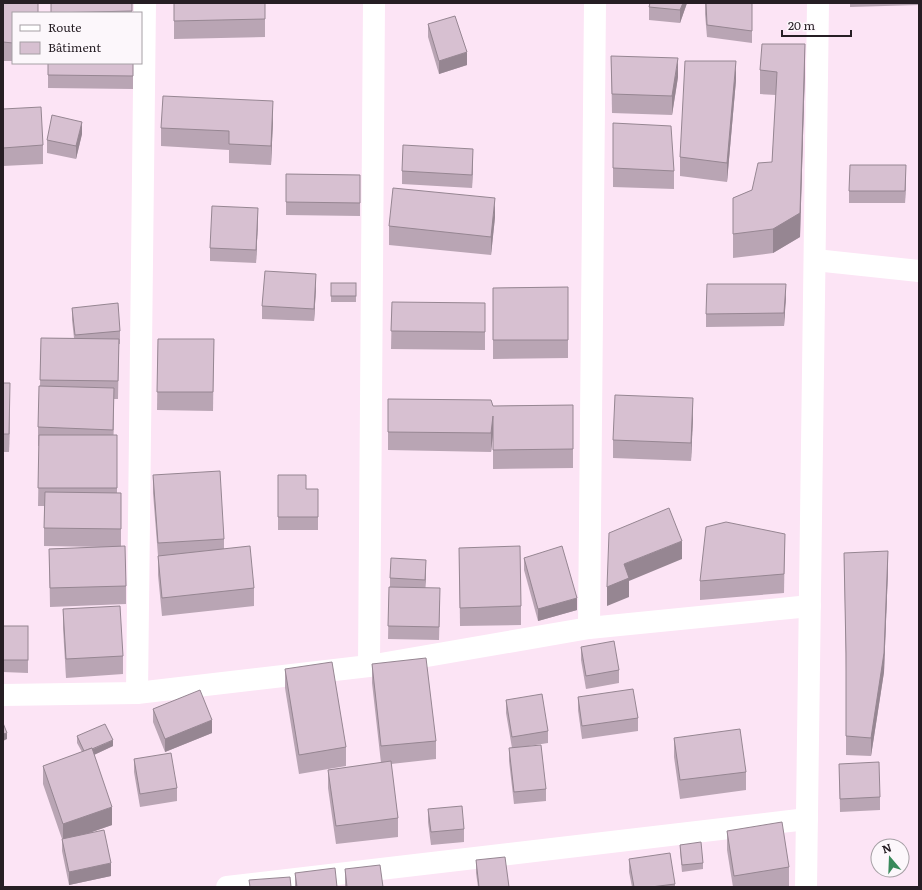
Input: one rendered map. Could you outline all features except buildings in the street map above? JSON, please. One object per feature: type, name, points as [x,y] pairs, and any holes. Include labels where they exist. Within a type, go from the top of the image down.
[{"type":"street","points":[[137,693],[145,3]]},
{"type":"street","points":[[369,666],[374,3]]},
{"type":"street","points":[[589,628],[595,3]]},
{"type":"street","points":[[806,887],[818,3]]},
{"type":"street","points":[[815,260],[919,271]]},
{"type":"street","points":[[3,695],[137,693],[369,666],[589,628],[810,606]]},
{"type":"street","points":[[227,887],[807,819]]}]
